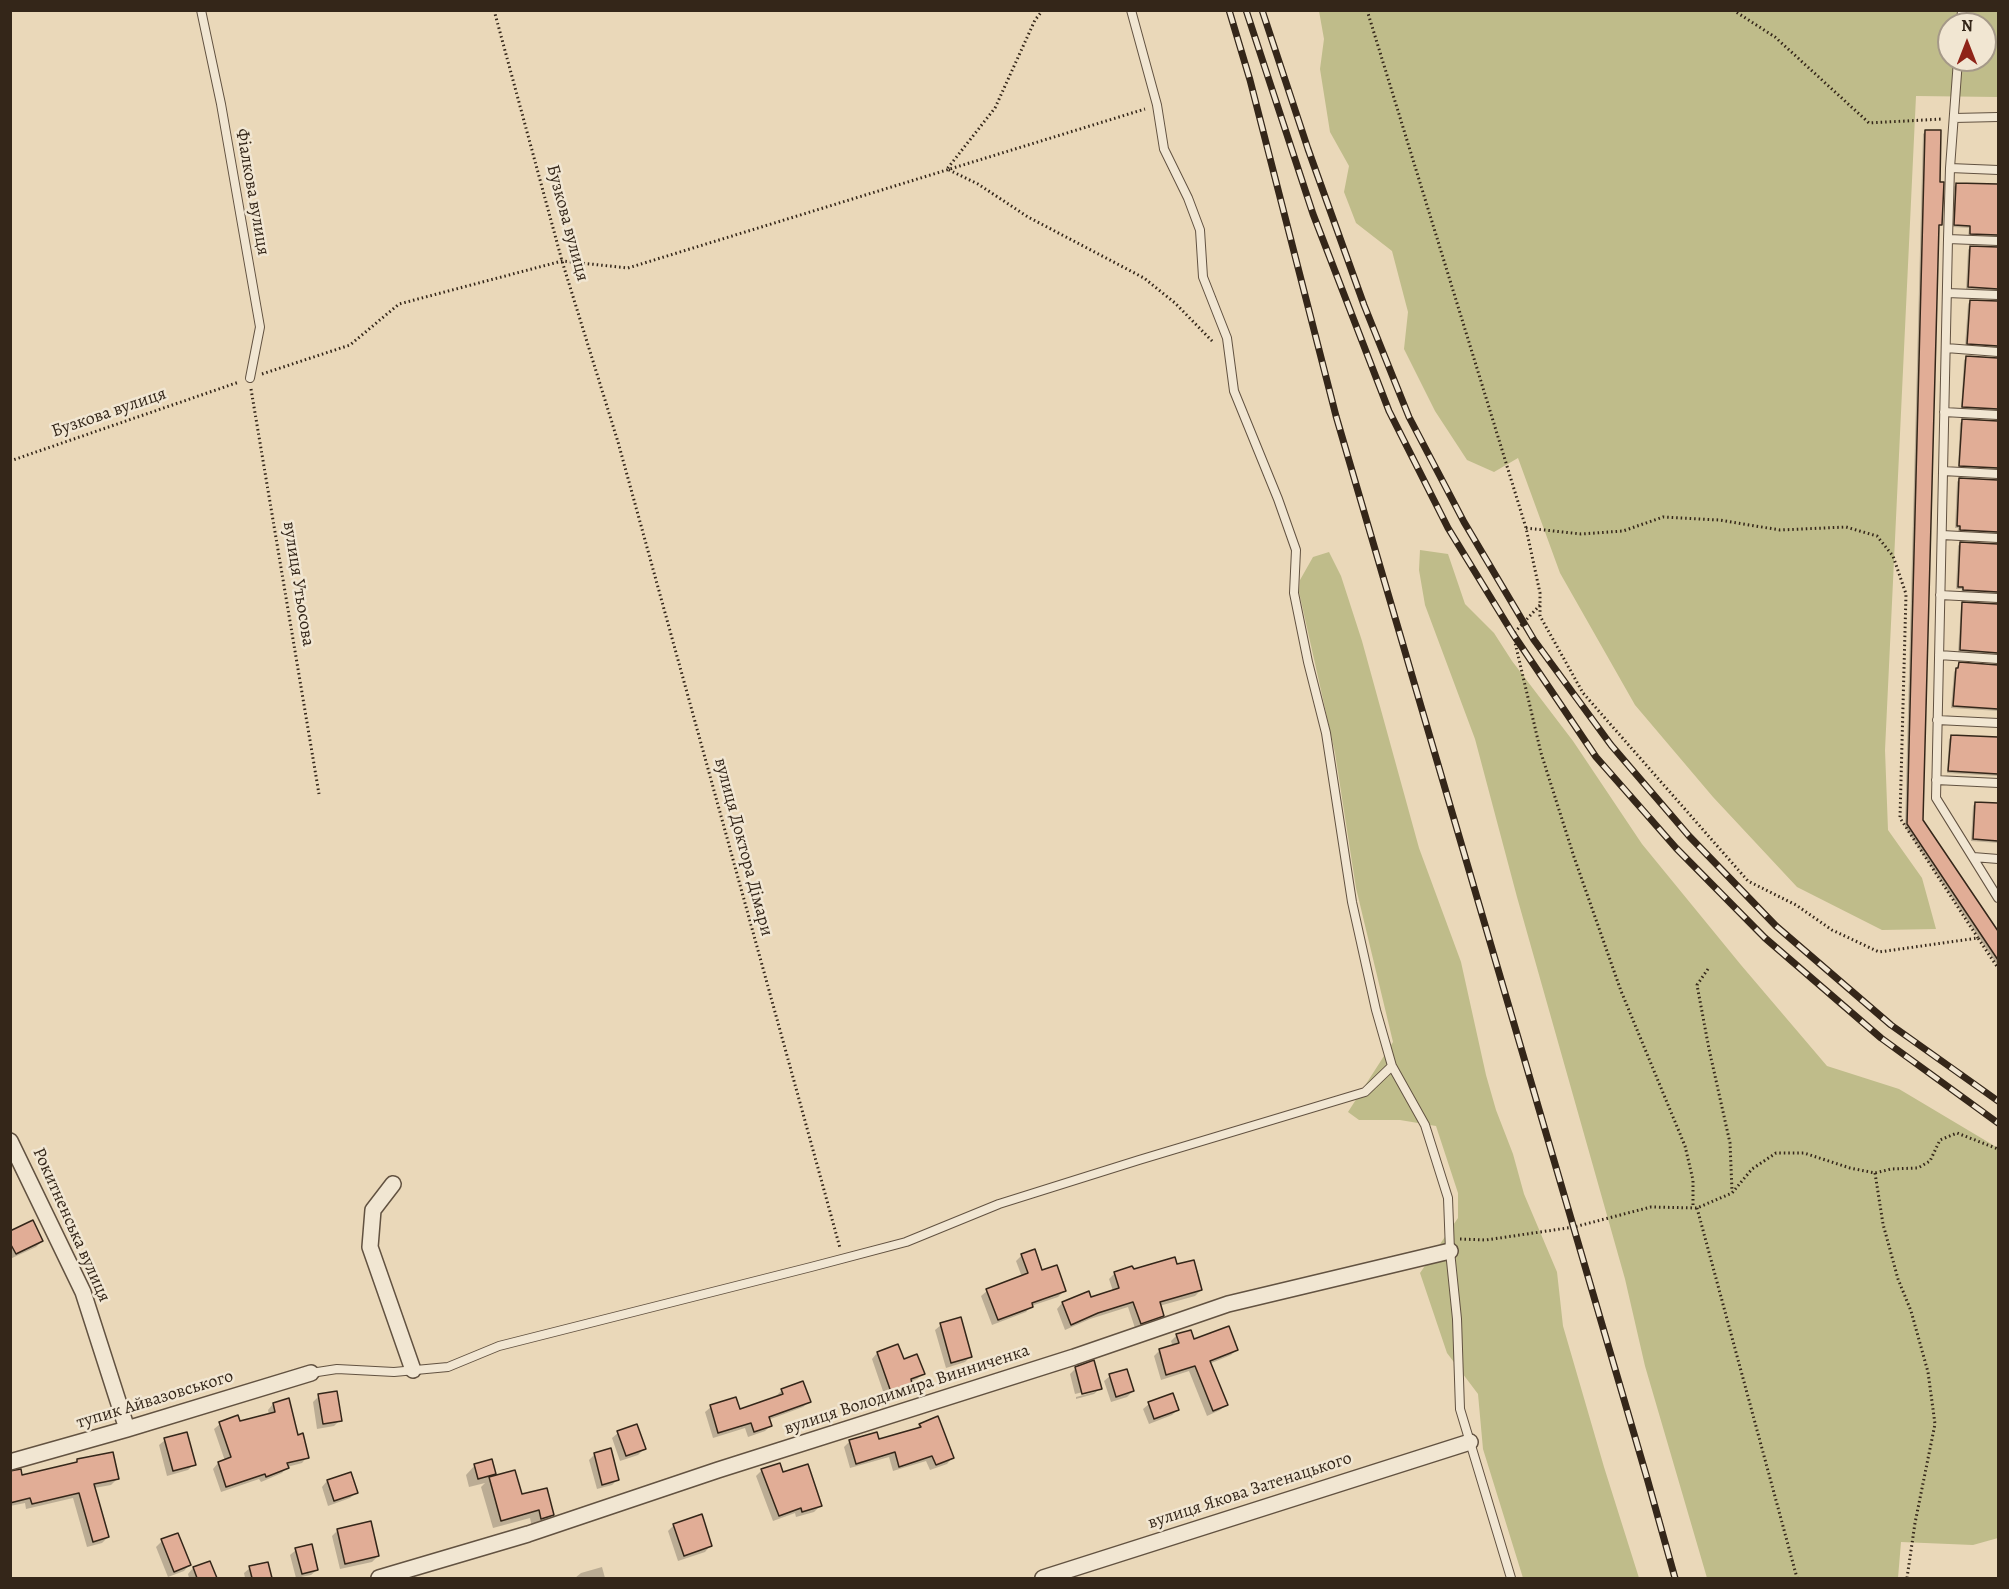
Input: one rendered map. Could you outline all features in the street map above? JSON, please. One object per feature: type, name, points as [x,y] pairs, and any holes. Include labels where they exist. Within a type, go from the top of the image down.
[{"type":"street","name":"Рокитненська вулиця","points":[[10,1141],[82,1292],[127,1429]]},
{"type":"street","points":[[393,1184],[373,1210],[370,1247],[412,1370]]},
{"type":"street","name":"вулиця Володимира Винниченка","points":[[380,1578],[528,1534],[717,1470],[1074,1357],[1228,1304],[1450,1245]]},
{"type":"street","name":"тупик Айвазовського","points":[[10,1462],[311,1373]]},
{"type":"street","name":"вулиця Якова Затенацького","points":[[1043,1578],[1470,1442]]},
{"type":"lane","name":"Фіалкова вулиця","points":[[201,10],[222,104],[260,327],[250,378]]},
{"type":"lane","points":[[1131,10],[1156,105],[1164,149],[1188,198],[1200,230],[1203,277],[1227,338],[1234,391],[1296,550],[1294,593],[1326,733],[1352,902],[1376,1010],[1392,1066],[1425,1125],[1448,1198],[1457,1319],[1460,1409],[1511,1578]]},
{"type":"lane","points":[[1957,72],[1950,168],[1936,798],[1998,898]]},
{"type":"lane","points":[[1954,118],[1998,117]]},
{"type":"lane","points":[[1950,168],[1998,170]]},
{"type":"lane","points":[[1948,239],[1998,241]]},
{"type":"lane","points":[[1947,292],[1998,295]]},
{"type":"lane","points":[[1946,348],[1998,352]]},
{"type":"lane","points":[[1944,412],[1998,415]]},
{"type":"lane","points":[[1943,471],[1998,474]]},
{"type":"lane","points":[[1942,535],[1998,538]]},
{"type":"lane","points":[[1940,595],[1998,598]]},
{"type":"lane","points":[[1939,655],[1998,659]]},
{"type":"lane","points":[[1937,720],[1998,723]]},
{"type":"lane","points":[[1936,780],[1998,783]]},
{"type":"lane","points":[[1973,857],[1998,859]]},
{"type":"lane","points":[[311,1373],[337,1369],[394,1372],[448,1367],[499,1346],[906,1242],[1021,1197],[1365,1092],[1392,1066]]},
{"type":"path","name":"Бузкова вулиця","points":[[494,10],[562,261],[618,442]]},
{"type":"path","points":[[947,169],[995,108],[1035,20],[1043,10]]},
{"type":"path","points":[[1367,10],[1526,528],[1540,593],[1540,616],[1583,693],[1748,881],[1796,905],[1832,930],[1880,952],[1978,938]]},
{"type":"path","points":[[1733,10],[1775,37],[1869,123],[1954,118]]},
{"type":"path","points":[[562,261],[628,268],[1156,105]]},
{"type":"path","points":[[947,169],[978,184],[1028,217],[1144,278],[1175,303],[1215,343],[1230,363]]},
{"type":"path","name":"Бузкова вулиця","points":[[10,461],[350,345],[399,304],[562,261]]},
{"type":"path","name":"вулиця Утьосова","points":[[250,378],[319,794]]},
{"type":"path","name":"вулиця Доктора Дімари","points":[[618,442],[843,1259]]},
{"type":"path","points":[[1526,528],[1581,534],[1623,531],[1663,518],[1719,520],[1780,530],[1846,527],[1877,536],[1893,556],[1906,594],[1900,818],[1998,968]]},
{"type":"path","points":[[1540,605],[1513,634],[1541,753],[1574,857],[1621,990],[1685,1146],[1693,1180],[1695,1208],[1797,1578]]},
{"type":"path","points":[[1708,969],[1698,984],[1709,1049],[1730,1143],[1732,1193]]},
{"type":"path","points":[[1450,1245],[1574,1227],[1651,1207],[1695,1208],[1732,1193],[1752,1169],[1776,1153],[1804,1153],[1850,1168],[1875,1173],[1891,1169],[1918,1168],[1930,1161],[1940,1140],[1957,1132],[1998,1149]]},
{"type":"path","points":[[1875,1173],[1883,1224],[1928,1372],[1935,1424],[1915,1523],[1907,1578]]},
{"type":"shaded area","points":[[1319,11],[1998,11],[1998,97],[1916,96],[1885,750],[1888,830],[1922,878],[1936,929],[1882,930],[1797,887],[1713,797],[1635,705],[1560,573],[1518,458],[1494,472],[1467,460],[1435,411],[1404,349],[1408,312],[1392,251],[1356,223],[1344,192],[1349,166],[1330,132],[1320,69],[1324,39]]},
{"type":"shaded area","points":[[1420,550],[1448,554],[1465,604],[1494,633],[1512,661],[1573,741],[1642,844],[1827,1066],[1899,1089],[1998,1148],[1998,1538],[1973,1545],[1901,1542],[1898,1578],[1707,1578],[1645,1366],[1625,1279],[1517,897],[1475,739],[1425,605],[1419,570]]},
{"type":"shaded area","points":[[1329,552],[1341,576],[1362,641],[1419,848],[1461,962],[1496,1110],[1513,1154],[1524,1194],[1557,1272],[1563,1326],[1639,1578],[1523,1578],[1483,1449],[1478,1394],[1447,1353],[1420,1273],[1458,1218],[1458,1193],[1436,1126],[1400,1120],[1359,1120],[1348,1112],[1393,1042],[1356,888],[1335,753],[1299,592],[1300,580],[1313,557]]},
{"type":"building","points":[[1925,130],[1941,130],[1940,182],[1944,182],[1942,225],[1939,225],[1923,820],[1998,931],[1998,960],[1907,824]]},
{"type":"building","points":[[1956,183],[1998,184],[1998,235],[1970,234],[1970,226],[1954,225]]},
{"type":"building","points":[[1970,246],[1998,247],[1998,289],[1968,287]]},
{"type":"building","points":[[1970,300],[1998,301],[1998,346],[1967,344]]},
{"type":"building","points":[[1966,356],[1998,358],[1998,409],[1962,407]]},
{"type":"building","points":[[1962,419],[1998,421],[1998,468],[1959,466]]},
{"type":"building","points":[[1959,478],[1998,480],[1998,532],[1960,530],[1960,526],[1957,526]]},
{"type":"building","points":[[1960,542],[1998,544],[1998,592],[1963,590],[1963,587],[1958,587]]},
{"type":"building","points":[[1962,602],[1998,604],[1998,653],[1960,650]]},
{"type":"building","points":[[1959,662],[1998,665],[1998,709],[1953,706],[1956,668]]},
{"type":"building","points":[[1951,735],[1998,737],[1998,774],[1948,771]]},
{"type":"building","points":[[1975,802],[1998,803],[1998,841],[1973,839]]},
{"type":"building","points":[[33,1220],[43,1241],[16,1254],[10,1243],[10,1231]]},
{"type":"building","points":[[1035,1249],[1042,1270],[1057,1265],[1066,1291],[1032,1303],[1033,1307],[998,1320],[986,1289],[1028,1273],[1021,1254]]},
{"type":"building","points":[[1175,1257],[1177,1264],[1194,1260],[1202,1290],[1160,1302],[1164,1316],[1141,1324],[1133,1302],[1098,1313],[1071,1325],[1062,1302],[1089,1291],[1091,1297],[1119,1288],[1114,1272],[1132,1266],[1134,1269]]},
{"type":"building","points":[[961,1317],[972,1357],[951,1363],[940,1323]]},
{"type":"building","points":[[1229,1326],[1238,1350],[1210,1361],[1228,1405],[1213,1411],[1195,1366],[1166,1375],[1159,1349],[1179,1343],[1176,1334],[1191,1330],[1194,1339]]},
{"type":"building","points":[[898,1344],[904,1359],[917,1354],[925,1374],[911,1379],[912,1384],[891,1392],[877,1352]]},
{"type":"building","points":[[1094,1360],[1102,1389],[1082,1394],[1075,1367]]},
{"type":"building","points":[[1127,1369],[1134,1391],[1116,1397],[1109,1374]]},
{"type":"building","points":[[803,1381],[811,1402],[769,1417],[772,1426],[754,1432],[751,1423],[718,1433],[710,1405],[736,1397],[740,1409],[783,1394],[781,1389]]},
{"type":"building","points":[[337,1391],[342,1421],[323,1424],[318,1394]]},
{"type":"building","points":[[1173,1393],[1179,1410],[1154,1419],[1148,1402]]},
{"type":"building","points":[[289,1398],[298,1435],[303,1433],[309,1458],[287,1463],[289,1468],[266,1477],[265,1474],[226,1487],[218,1462],[231,1457],[219,1422],[238,1415],[240,1421],[275,1412],[273,1403]]},
{"type":"building","points":[[938,1416],[954,1458],[936,1465],[932,1456],[899,1467],[895,1452],[856,1464],[849,1440],[877,1432],[879,1439],[921,1427],[919,1424]]},
{"type":"building","points":[[637,1424],[646,1449],[626,1456],[617,1431]]},
{"type":"building","points":[[187,1432],[196,1465],[173,1471],[164,1438]]},
{"type":"building","points":[[611,1448],[619,1480],[602,1485],[594,1453]]},
{"type":"building","points":[[113,1452],[119,1479],[94,1484],[109,1537],[93,1542],[79,1493],[32,1504],[30,1498],[10,1503],[10,1471],[21,1469],[22,1475],[77,1462],[77,1459]]},
{"type":"building","points":[[492,1459],[496,1474],[478,1479],[474,1464]]},
{"type":"building","points":[[780,1463],[783,1472],[808,1464],[822,1506],[802,1512],[801,1508],[779,1516],[761,1469]]},
{"type":"building","points":[[515,1470],[522,1494],[547,1488],[554,1515],[541,1519],[539,1510],[501,1521],[489,1477]]},
{"type":"building","points":[[351,1472],[358,1493],[334,1501],[327,1480]]},
{"type":"building","points":[[702,1514],[712,1546],[684,1556],[673,1524]]},
{"type":"building","points":[[371,1521],[379,1556],[345,1564],[337,1529]]},
{"type":"building","points":[[178,1533],[191,1565],[174,1572],[161,1539]]},
{"type":"building","points":[[312,1544],[318,1570],[302,1574],[295,1548]]},
{"type":"building","points":[[210,1561],[217,1578],[197,1578],[193,1567]]},
{"type":"building","points":[[268,1562],[272,1578],[252,1578],[249,1566]]},
{"type":"railway","points":[[1229,10],[1250,80],[1336,416],[1675,1578]]},
{"type":"railway","points":[[1246,10],[1313,214],[1389,411],[1448,528],[1513,634],[1596,757],[1676,848],[1765,938],[1881,1038],[1998,1123]]},
{"type":"railway","points":[[1262,10],[1308,149],[1364,305],[1409,417],[1464,522],[1534,640],[1611,745],[1689,836],[1776,926],[1891,1025],[1998,1101]]}]
